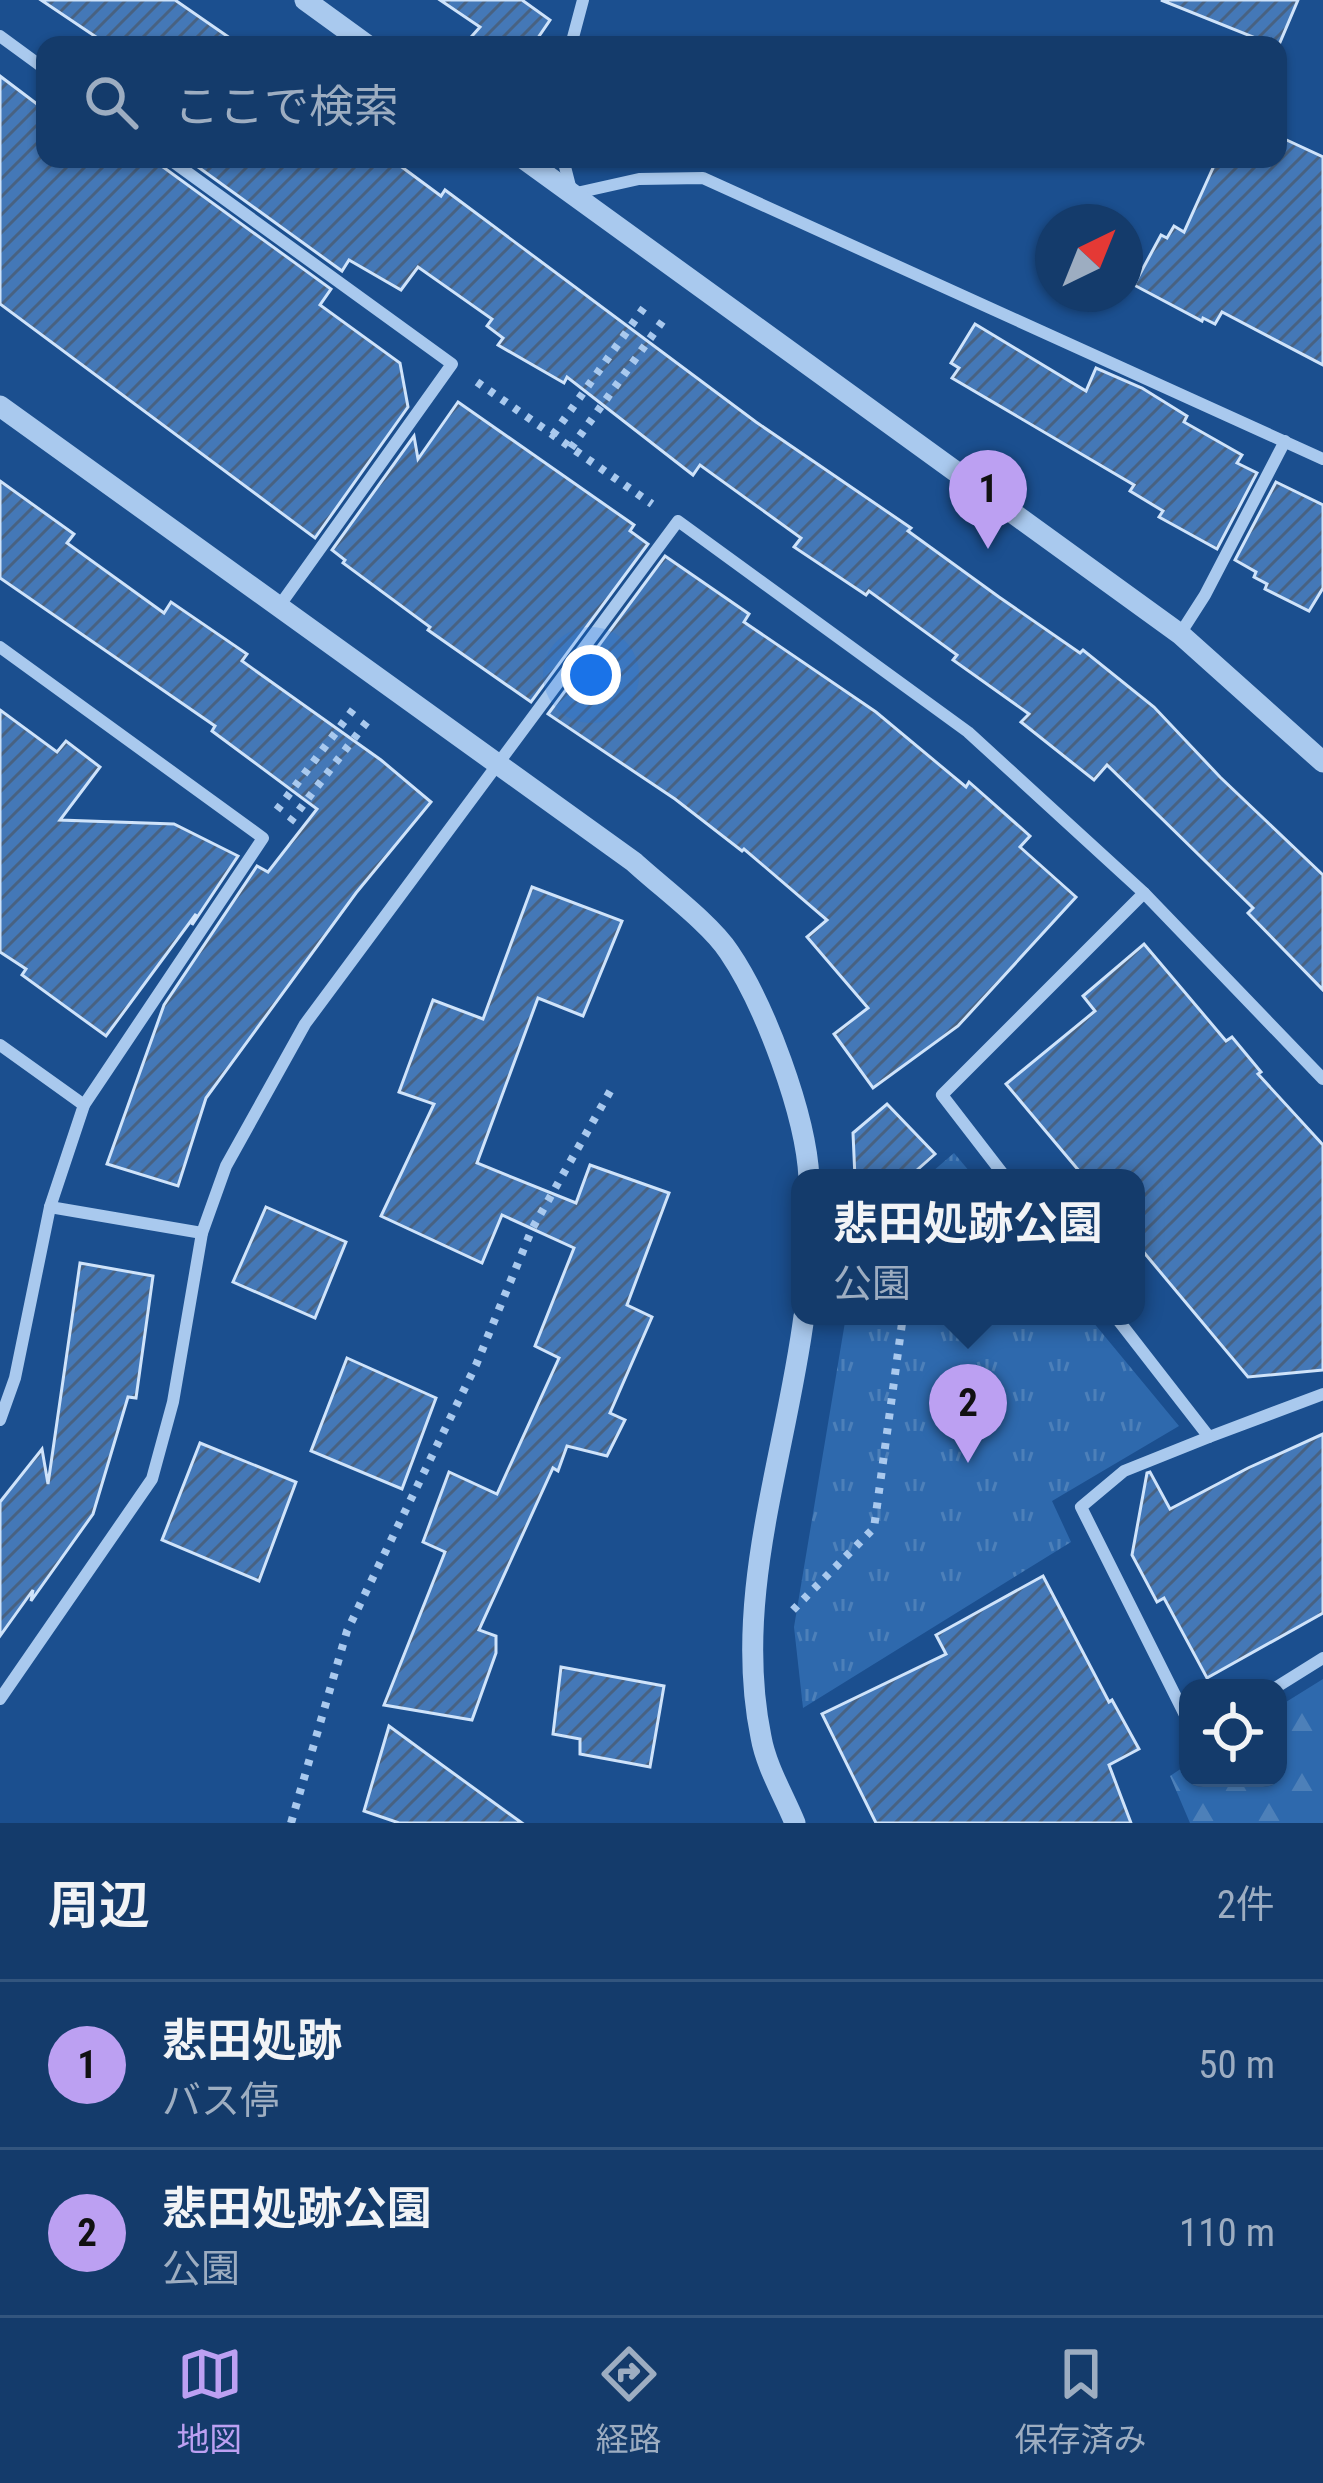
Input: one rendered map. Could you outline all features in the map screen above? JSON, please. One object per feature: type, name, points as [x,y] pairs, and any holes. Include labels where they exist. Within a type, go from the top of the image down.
[{"type":"street","points":[[305,0],[355,36]]},
{"type":"street","points":[[573,36],[583,0]]},
{"type":"street","points":[[0,36],[36,62]]},
{"type":"street","points":[[181,168],[452,364],[280,604]]},
{"type":"street","points":[[536,168],[1180,634],[1323,762]]},
{"type":"street","points":[[565,168],[572,194]]},
{"type":"street","points":[[572,194],[639,179],[703,178],[1323,459]]},
{"type":"street","points":[[0,406],[634,862],[728,950],[770,1033],[807,1143],[808,1169]]},
{"type":"street","points":[[1180,634],[1285,441]]},
{"type":"street","points":[[0,1699],[152,1479],[173,1402],[202,1233],[226,1166],[305,1024],[678,521],[968,731],[1144,893],[1323,1079]]},
{"type":"street","points":[[0,647],[263,838],[84,1105],[50,1207],[15,1378],[0,1420]]},
{"type":"street","points":[[999,1169],[942,1095],[1144,893]]},
{"type":"street","points":[[0,1045],[84,1105]]},
{"type":"street","points":[[50,1207],[202,1233]]},
{"type":"street","points":[[795,1823],[761,1741],[752,1663],[756,1574],[795,1387],[803,1325]]},
{"type":"street","points":[[1121,1325],[1210,1437]]},
{"type":"street","points":[[0,1367],[15,1378]]},
{"type":"street","points":[[1179,1703],[1081,1508],[1124,1471],[1323,1394]]},
{"type":"street","points":[[1287,1680],[1323,1658]]},
{"type":"path","points":[[553,435],[648,302]]},
{"type":"path","points":[[571,448],[668,315]]},
{"type":"path","points":[[452,364],[678,521]]},
{"type":"path","points":[[263,838],[272,815],[358,704]]},
{"type":"path","points":[[263,838],[284,829],[373,715]]},
{"type":"path","points":[[291,1823],[347,1631],[458,1406],[532,1228],[612,1088]]},
{"type":"path","points":[[786,1617],[874,1528],[902,1325]]},
{"type":"green space","points":[[954,1153],[967,1169],[935,1169]]},
{"type":"green space","points":[[844,1325],[1095,1325],[1179,1426],[1052,1501],[1071,1542],[803,1708],[794,1627]]},
{"type":"green space","points":[[1323,1679],[1323,1823],[1190,1823],[1170,1776],[1179,1770],[1179,1787],[1287,1787],[1287,1701]]},
{"type":"building","points":[[41,0],[175,0],[227,36],[95,36]]},
{"type":"building","points":[[440,0],[522,0],[550,20],[539,36],[472,36],[480,27]]},
{"type":"building","points":[[1161,0],[1298,0],[1283,36],[1251,36]]},
{"type":"building","points":[[0,76],[36,103],[36,168],[164,168],[331,289],[320,305],[400,363],[408,407],[315,538],[0,304]]},
{"type":"building","points":[[1287,140],[1323,157],[1323,365],[1222,312],[1215,324],[1202,321],[1143,290],[1143,268],[1161,235],[1167,238],[1174,226],[1184,232],[1213,168],[1287,168]]},
{"type":"building","points":[[199,168],[403,168],[441,196],[445,190],[756,422],[911,528],[908,531],[999,597],[1080,653],[1083,650],[1154,707],[1323,875],[1323,990],[1248,913],[1253,908],[1107,765],[1094,780],[1021,722],[1029,714],[953,660],[957,655],[869,591],[866,595],[794,547],[801,538],[700,465],[693,475],[567,377],[564,383],[498,345],[503,338],[487,326],[492,319],[418,267],[401,290],[349,260],[342,271]]},
{"type":"building","points":[[975,324],[1086,391],[1096,368],[1142,388],[1187,416],[1184,422],[1242,455],[1237,463],[1257,473],[1217,549],[1159,517],[1163,511],[1130,491],[1134,485],[952,378],[959,368],[951,363]]},
{"type":"building","points":[[458,402],[634,525],[630,531],[648,544],[531,702],[428,630],[332,550],[414,436],[418,459]]},
{"type":"building","points":[[0,481],[74,534],[67,543],[164,613],[171,602],[247,654],[242,661],[381,760],[431,802],[356,893],[206,1098],[178,1186],[107,1164],[164,1005],[257,866],[268,872],[317,809],[212,731],[215,726],[0,578]]},
{"type":"building","points":[[1276,482],[1323,505],[1323,588],[1309,611],[1265,589],[1267,584],[1254,577],[1256,572],[1235,560]]},
{"type":"building","points":[[665,556],[749,614],[744,622],[876,712],[966,787],[969,782],[1030,836],[1020,847],[1076,897],[958,1026],[873,1088],[834,1034],[868,1008],[807,937],[827,920],[744,849],[548,714]]},
{"type":"building","points":[[0,710],[57,752],[66,741],[100,767],[60,820],[174,824],[238,856],[192,925],[196,914],[106,1036],[22,975],[26,969],[0,952]]},
{"type":"building","points":[[532,887],[622,921],[583,1016],[538,998],[477,1163],[576,1203],[590,1165],[669,1193],[627,1305],[652,1317],[610,1413],[625,1420],[607,1456],[567,1446],[558,1471],[553,1468],[479,1630],[496,1636],[496,1653],[472,1720],[384,1705],[445,1552],[423,1542],[449,1472],[497,1494],[559,1358],[535,1346],[574,1248],[502,1215],[482,1263],[381,1216],[434,1104],[399,1092],[433,1000],[483,1019]]},
{"type":"building","points":[[1144,944],[1226,1041],[1232,1037],[1261,1072],[1258,1074],[1323,1145],[1323,1370],[1248,1377],[1145,1254],[1145,1169],[1077,1169],[1006,1084],[1095,1011],[1083,996]]},
{"type":"building","points":[[887,1104],[935,1154],[918,1169],[855,1169],[853,1133]]},
{"type":"building","points":[[266,1207],[346,1242],[315,1318],[233,1282]]},
{"type":"building","points":[[80,1263],[153,1276],[136,1398],[128,1397],[93,1514],[0,1636],[0,1502],[42,1449],[48,1484]]},
{"type":"building","points":[[347,1358],[436,1398],[402,1489],[311,1451]]},
{"type":"building","points":[[1323,1434],[1323,1613],[1207,1678],[1164,1598],[1157,1602],[1132,1555],[1147,1473],[1170,1509]]},
{"type":"building","points":[[200,1443],[296,1482],[259,1581],[162,1540]]},
{"type":"building","points":[[1043,1576],[1139,1749],[1109,1765],[1131,1823],[876,1823],[822,1714],[946,1654],[936,1635]]},
{"type":"building","points":[[561,1667],[664,1686],[650,1767],[580,1754],[580,1739],[553,1734]]},
{"type":"building","points":[[389,1726],[522,1823],[399,1823],[364,1811]]},
{"type":"place","name":"悲田処跡","points":[[988,549]]},
{"type":"place","name":"悲田処跡公園","points":[[968,1463]]}]
